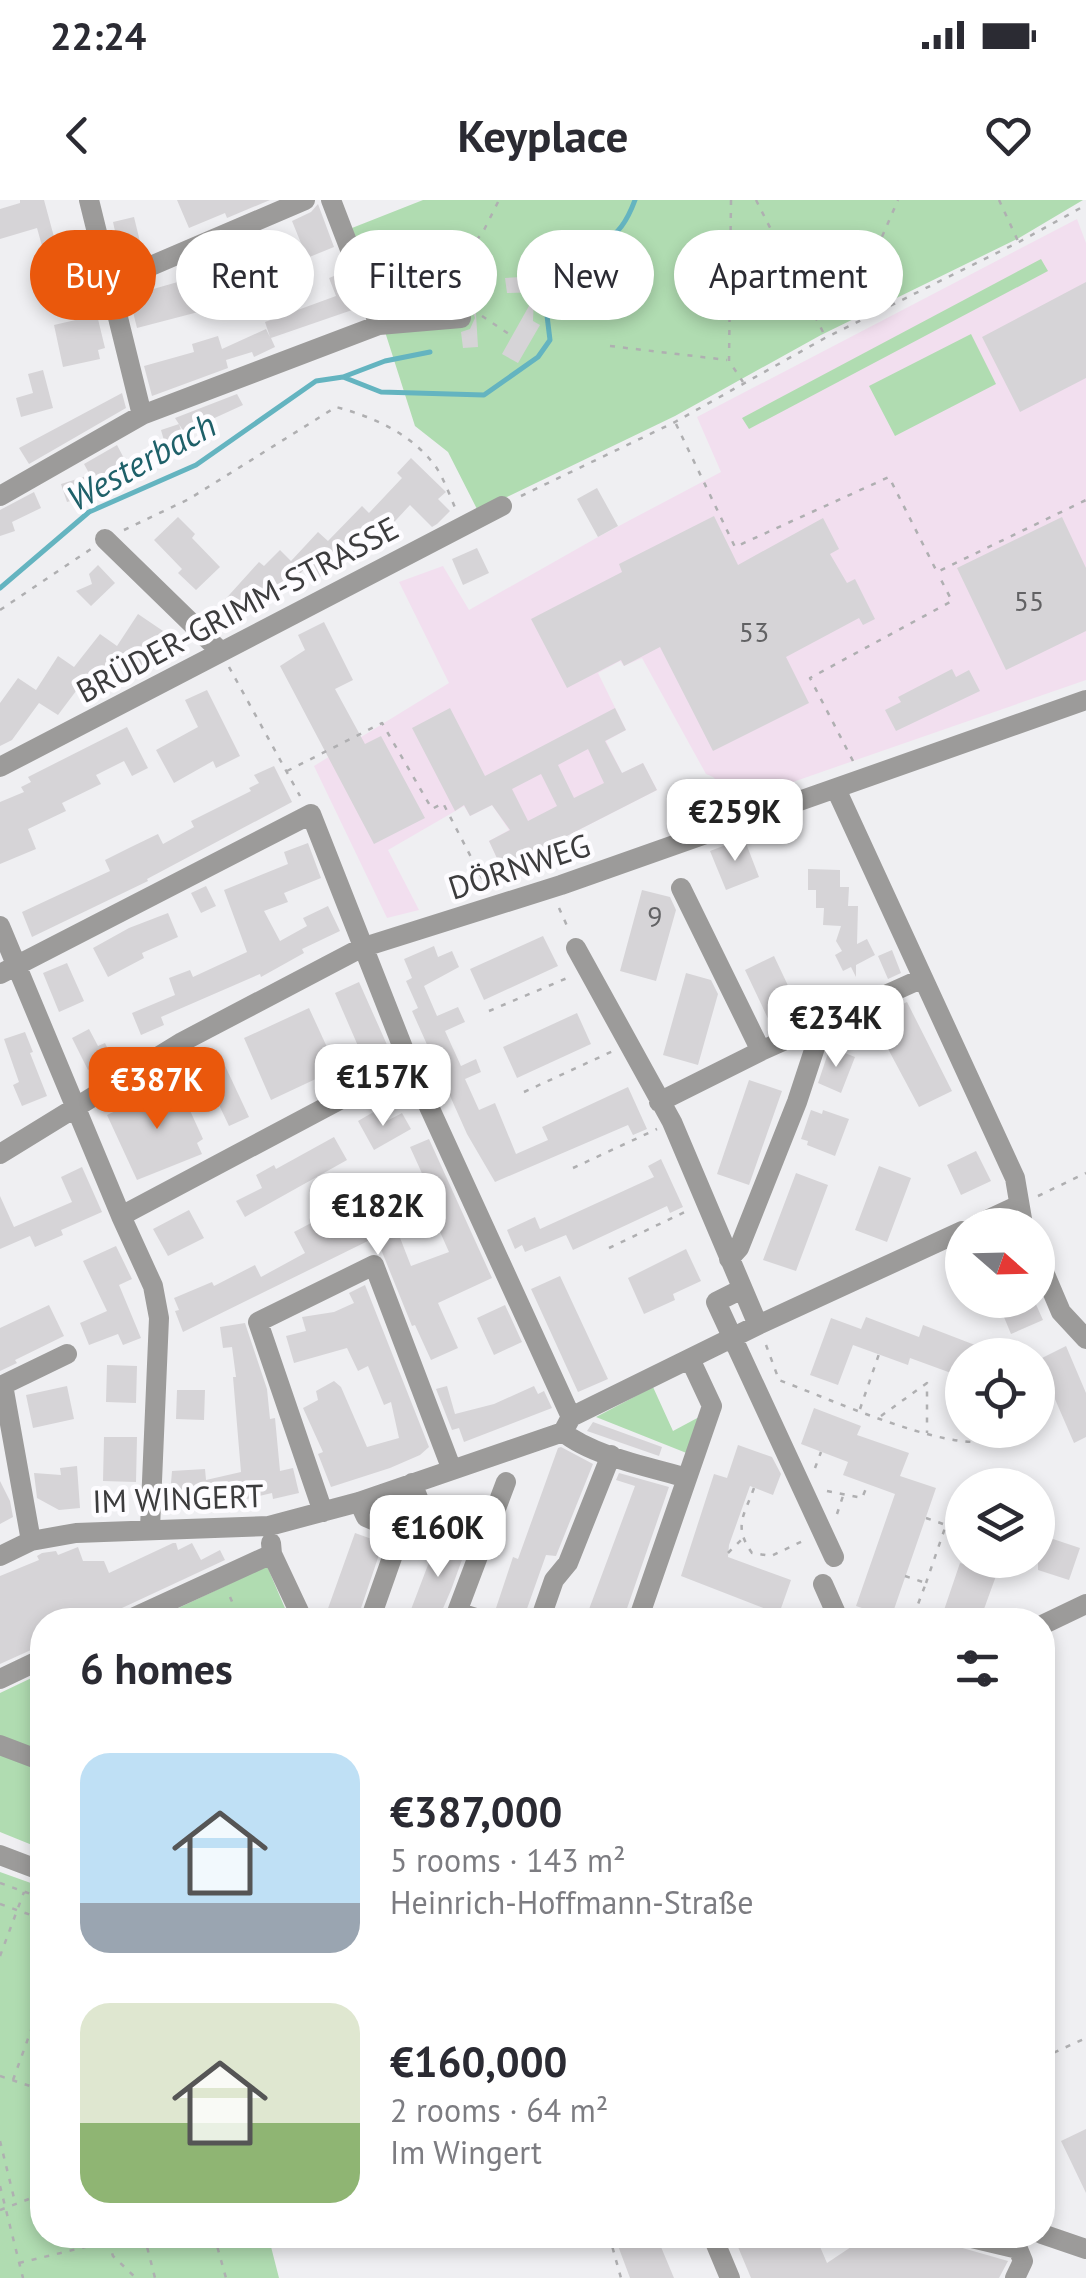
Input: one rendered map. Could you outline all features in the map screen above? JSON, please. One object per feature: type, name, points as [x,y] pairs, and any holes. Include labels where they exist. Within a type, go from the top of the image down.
[{"type":"street","points":[[89,200],[97,230]]},
{"type":"street","points":[[156,264],[305,200]]},
{"type":"street","points":[[331,200],[379,325]]},
{"type":"street","points":[[120,320],[142,415]]},
{"type":"street","points":[[0,496],[142,415],[379,325],[439,320]]},
{"type":"street","name":"BRÜDER-GRIMM-STRASSE","points":[[0,767],[502,506]]},
{"type":"street","points":[[105,539],[220,651]]},
{"type":"street","name":"DÖRNWEG","points":[[0,1154],[182,1042],[361,948],[449,912],[496,906],[552,888],[1086,700]]},
{"type":"street","points":[[836,789],[1014,1178],[1020,1208]]},
{"type":"street","points":[[703,804],[714,832]]},
{"type":"street","points":[[8,971],[311,814],[361,948],[572,1440],[687,1478]]},
{"type":"street","points":[[680,888],[761,1051]]},
{"type":"street","points":[[0,926],[8,971],[76,1107],[153,1286],[159,1318],[150,1528]]},
{"type":"street","points":[[576,948],[672,1122],[758,1325]]},
{"type":"street","points":[[659,1102],[921,979]]},
{"type":"street","points":[[728,1259],[739,1248],[797,1102],[822,1023]]},
{"type":"street","points":[[121,1216],[409,1063]]},
{"type":"street","name":"IM WINGERT","points":[[0,1556],[31,1541],[76,1533],[270,1526],[359,1502],[501,1454],[567,1425],[758,1325],[945,1239]]},
{"type":"street","points":[[323,1512],[258,1322],[374,1265],[452,1470]]},
{"type":"street","points":[[742,1289],[716,1302],[834,1557]]},
{"type":"street","points":[[1055,1298],[1061,1312],[1086,1340]]},
{"type":"street","points":[[31,1541],[2,1386],[67,1354]]},
{"type":"street","points":[[642,1608],[712,1406],[690,1359]]},
{"type":"street","points":[[459,1608],[488,1528],[510,1482],[501,1454]]},
{"type":"street","points":[[544,1608],[554,1580],[568,1563],[611,1454]]},
{"type":"street","points":[[412,1483],[420,1502],[488,1528]]},
{"type":"street","points":[[359,1502],[366,1517],[401,1532],[374,1608]]},
{"type":"street","points":[[270,1526],[272,1554],[297,1608]]},
{"type":"street","points":[[154,1608],[272,1554]]},
{"type":"street","points":[[823,1584],[834,1608]]},
{"type":"street","points":[[1055,1619],[1086,1604]]},
{"type":"street","points":[[0,1678],[30,1664]]},
{"type":"street","points":[[0,1745],[30,1756]]},
{"type":"street","points":[[0,1855],[30,1866]]},
{"type":"street","points":[[1055,2238],[1086,2248]]},
{"type":"street","points":[[717,2248],[730,2278]]},
{"type":"street","points":[[1014,2248],[1023,2260],[1015,2278]]},
{"type":"path","points":[[484,230],[500,200]]},
{"type":"path","points":[[731,200],[729,360],[744,383]]},
{"type":"path","points":[[756,200],[771,230]]},
{"type":"path","points":[[885,230],[898,200]]},
{"type":"path","points":[[999,200],[1019,242]]},
{"type":"path","points":[[903,300],[1085,206],[1086,213]]},
{"type":"path","points":[[490,320],[512,336]]},
{"type":"path","points":[[817,320],[826,338]]},
{"type":"path","points":[[502,506],[675,422],[863,320]]},
{"type":"path","points":[[610,346],[729,360]]},
{"type":"path","points":[[0,610],[105,539],[189,499],[336,407],[372,416],[402,436],[436,467],[464,524]]},
{"type":"path","points":[[675,422],[735,546],[889,476],[952,602],[810,678],[863,780]]},
{"type":"path","points":[[937,572],[1086,500]]},
{"type":"path","points":[[982,549],[985,554]]},
{"type":"path","points":[[220,651],[311,814]]},
{"type":"path","points":[[287,771],[382,723],[432,809],[443,804],[496,906]]},
{"type":"path","points":[[552,888],[576,948]]},
{"type":"path","points":[[490,1012],[587,969]]},
{"type":"path","points":[[524,1092],[628,1045]]},
{"type":"path","points":[[573,1168],[672,1122]]},
{"type":"path","points":[[1032,1208],[1086,1173]]},
{"type":"path","points":[[610,1248],[704,1203]]},
{"type":"path","points":[[758,1325],[779,1380],[945,1439]]},
{"type":"path","points":[[860,1410],[879,1354]]},
{"type":"path","points":[[880,1417],[927,1383],[927,1434]]},
{"type":"path","points":[[816,1487],[862,1498],[868,1484]]},
{"type":"path","points":[[754,1488],[740,1527],[742,1539],[752,1553],[771,1556],[823,1532]]},
{"type":"path","points":[[917,1608],[946,1525],[926,1518]]},
{"type":"path","points":[[728,1553],[742,1539]]},
{"type":"path","points":[[905,1576],[926,1584]]},
{"type":"path","points":[[222,1577],[235,1608]]},
{"type":"path","points":[[0,1883],[30,1894]]},
{"type":"path","points":[[0,1956],[24,1892]]},
{"type":"path","points":[[0,1904],[30,1915]]},
{"type":"path","points":[[0,1928],[9,1931]]},
{"type":"path","points":[[13,2080],[30,2033]]},
{"type":"path","points":[[1055,2052],[1086,2038]]},
{"type":"path","points":[[0,2076],[30,2086]]},
{"type":"path","points":[[0,2141],[15,2202]]},
{"type":"path","points":[[0,2186],[2,2209],[23,2278]]},
{"type":"path","points":[[2,2209],[30,2198]]},
{"type":"path","points":[[19,2263],[77,2248]]},
{"type":"path","points":[[110,2248],[112,2256],[136,2278]]},
{"type":"path","points":[[147,2248],[155,2278]]},
{"type":"path","points":[[218,2248],[226,2278]]},
{"type":"path","points":[[613,2248],[621,2278]]},
{"type":"shaded area","points":[[1077,219],[1086,243],[1086,680],[738,801],[706,774],[642,658],[624,666],[620,661],[598,673],[626,730],[606,741],[622,773],[643,763],[657,790],[502,869],[489,841],[509,830],[492,805],[470,816],[464,806],[388,850],[419,910],[387,918],[314,766],[449,683],[399,582],[443,566],[469,610],[721,472],[697,417],[883,320],[903,320],[903,310]]},
{"type":"green space","points":[[423,200],[1083,200],[1019,238],[903,295],[903,230],[674,230],[674,320],[852,320],[675,416],[478,511],[448,452],[415,426],[381,320],[497,320],[497,230],[352,228]]},
{"type":"green space","points":[[1041,259],[1048,271],[749,429],[742,418]]},
{"type":"green space","points":[[971,334],[996,384],[895,436],[869,386]]},
{"type":"green space","points":[[653,1387],[673,1431],[701,1416],[689,1454],[596,1417]]},
{"type":"green space","points":[[267,1566],[285,1608],[178,1608]]},
{"type":"green space","points":[[30,1679],[30,1844],[0,1832],[0,1693]]},
{"type":"green space","points":[[0,1872],[30,1883],[30,2248],[271,2248],[279,2278],[0,2278]]},
{"type":"building","points":[[44,200],[52,230],[37,228],[0,239],[0,209]]},
{"type":"building","points":[[177,200],[270,200],[189,228]]},
{"type":"building","points":[[318,204],[334,247],[314,255],[314,230],[296,230],[292,221]]},
{"type":"building","points":[[134,217],[137,230],[115,230],[113,222]]},
{"type":"building","points":[[517,277],[517,293],[507,293],[505,278]]},
{"type":"building","points":[[176,282],[176,318],[137,328],[135,320],[156,320],[156,288]]},
{"type":"building","points":[[1086,282],[1086,378],[1020,412],[982,337]]},
{"type":"building","points":[[334,297],[334,316],[271,338],[275,347],[254,357],[252,352],[226,360],[228,368],[152,396],[144,366],[194,352],[192,344],[218,336],[222,349],[266,329],[270,337],[265,322],[314,320],[314,304]]},
{"type":"building","points":[[98,320],[105,348],[98,350],[100,359],[63,367],[54,325]]},
{"type":"building","points":[[476,320],[478,347],[463,348],[461,332],[470,329]]},
{"type":"building","points":[[521,320],[533,320],[540,325],[518,363],[502,354]]},
{"type":"building","points":[[43,370],[53,408],[21,417],[16,398],[33,393],[28,374]]},
{"type":"building","points":[[122,393],[126,408],[29,464],[19,448]]},
{"type":"building","points":[[237,394],[243,405],[184,432],[175,418]]},
{"type":"building","points":[[179,424],[186,445],[167,451],[161,430]]},
{"type":"building","points":[[117,445],[128,466],[82,491],[84,497],[67,502],[61,484],[90,475],[84,464]]},
{"type":"building","points":[[411,458],[446,492],[438,499],[450,511],[437,524],[432,527],[410,505],[384,533],[371,543],[368,541],[353,556],[346,549],[319,578],[307,567],[256,615],[251,610],[240,622],[221,604],[259,562],[264,566],[280,550],[291,561],[318,532],[328,541],[362,506],[369,513],[402,478],[397,473]]},
{"type":"building","points":[[597,488],[618,526],[598,537],[577,499]]},
{"type":"building","points":[[34,492],[41,508],[12,522],[15,531],[0,536],[0,510]]},
{"type":"building","points":[[714,516],[738,565],[823,518],[839,549],[830,554],[847,583],[855,579],[875,619],[863,625],[859,618],[786,657],[809,703],[713,751],[660,647],[624,666],[621,660],[567,688],[531,619],[622,572],[619,564]]},
{"type":"building","points":[[178,517],[220,567],[196,590],[154,540]]},
{"type":"building","points":[[1062,517],[1086,568],[1086,631],[1006,670],[957,568]]},
{"type":"building","points":[[477,548],[489,573],[463,585],[452,559]]},
{"type":"building","points":[[98,565],[115,583],[91,606],[76,591],[92,584],[89,574]]},
{"type":"building","points":[[138,614],[166,633],[138,673],[119,660],[98,694],[82,683],[58,715],[39,703],[12,740],[0,746],[0,703],[18,678],[36,690],[58,656],[74,667],[100,634],[117,646]]},
{"type":"building","points":[[324,622],[353,680],[335,689],[365,744],[381,736],[425,818],[374,844],[280,666],[305,650],[298,635]]},
{"type":"building","points":[[952,669],[956,677],[969,670],[980,691],[896,731],[885,710],[901,702],[898,697]]},
{"type":"building","points":[[207,690],[240,756],[216,768],[213,761],[174,783],[156,750],[198,727],[185,700]]},
{"type":"building","points":[[450,708],[485,776],[615,708],[626,730],[605,741],[622,773],[643,763],[657,790],[502,869],[489,841],[510,830],[492,805],[470,816],[464,805],[455,811],[412,728]],"holes":[[[588,749],[604,783],[574,798],[558,765]],[[541,774],[557,806],[528,821],[512,789]]]},
{"type":"building","points":[[127,727],[148,768],[132,776],[124,761],[96,775],[101,784],[62,803],[66,811],[28,829],[36,849],[0,864],[0,802],[24,792],[21,787],[31,782],[28,777]]},
{"type":"building","points":[[274,766],[292,802],[148,881],[32,937],[22,912],[110,871],[105,860],[131,847],[158,834],[163,844],[194,827],[191,821],[251,791],[249,788],[259,783],[254,775]]},
{"type":"building","points":[[744,838],[759,877],[726,890],[710,851]]},
{"type":"building","points":[[308,843],[321,878],[284,893],[288,902],[264,911],[280,941],[307,926],[303,918],[328,906],[340,931],[302,949],[304,953],[261,977],[260,974],[161,1017],[164,1025],[141,1035],[132,1013],[175,995],[169,978],[190,970],[193,977],[247,952],[224,890],[288,864],[284,852]]},
{"type":"building","points":[[808,869],[840,870],[840,887],[849,887],[848,906],[858,906],[857,944],[867,939],[875,955],[856,965],[856,977],[851,967],[843,971],[835,955],[842,951],[836,941],[841,926],[823,925],[824,908],[816,908],[816,890],[808,890]]},
{"type":"building","points":[[206,886],[216,906],[201,913],[191,893]]},
{"type":"building","points":[[642,890],[670,897],[676,910],[656,981],[620,971]]},
{"type":"building","points":[[168,913],[178,937],[142,953],[144,958],[108,977],[93,948]]},
{"type":"building","points":[[543,936],[558,966],[484,1000],[470,969]]},
{"type":"building","points":[[434,946],[438,957],[452,951],[459,967],[424,986],[437,1016],[458,1007],[465,1022],[445,1031],[461,1066],[476,1059],[481,1072],[465,1079],[479,1110],[495,1103],[516,1154],[548,1140],[542,1127],[628,1087],[647,1129],[633,1135],[628,1125],[495,1182],[467,1134],[412,1011],[418,1008],[406,981],[412,978],[404,959]]},
{"type":"building","points":[[892,950],[901,973],[888,979],[878,956]]},
{"type":"building","points":[[774,956],[801,1013],[772,1027],[745,970]]},
{"type":"building","points":[[67,963],[84,1001],[59,1012],[43,973]]},
{"type":"building","points":[[686,973],[711,980],[718,994],[698,1065],[663,1055]]},
{"type":"building","points":[[359,982],[388,1047],[381,1049],[385,1060],[368,1069],[335,993]]},
{"type":"building","points":[[907,1002],[952,1091],[919,1107],[879,1032],[899,1022],[892,1009]]},
{"type":"building","points":[[309,1008],[337,1069],[271,1100],[244,1038]]},
{"type":"building","points":[[577,1013],[591,1044],[517,1078],[503,1047]]},
{"type":"building","points":[[89,1029],[98,1046],[105,1043],[112,1057],[88,1070],[72,1038]]},
{"type":"building","points":[[25,1032],[47,1096],[22,1106],[13,1085],[19,1082],[4,1039]]},
{"type":"building","points":[[830,1047],[855,1057],[841,1093],[818,1083]]},
{"type":"building","points":[[220,1055],[249,1117],[229,1126],[200,1065]]},
{"type":"building","points":[[749,1080],[782,1091],[749,1185],[717,1174]]},
{"type":"building","points":[[177,1082],[203,1139],[197,1143],[202,1154],[137,1180],[107,1115]]},
{"type":"building","points":[[377,1110],[385,1122],[402,1113],[411,1129],[374,1150],[358,1121]]},
{"type":"building","points":[[811,1110],[849,1119],[835,1156],[801,1139]]},
{"type":"building","points":[[334,1137],[347,1160],[245,1217],[236,1201],[262,1188],[256,1175],[274,1165],[276,1169]]},
{"type":"building","points":[[429,1139],[492,1278],[438,1303],[458,1348],[431,1360],[415,1325],[412,1326],[376,1237],[183,1332],[174,1298],[212,1282],[214,1286],[255,1265],[261,1277],[305,1253],[294,1232],[313,1222],[318,1232],[381,1199],[388,1212],[430,1191],[410,1147]],"holes":[[[432,1214],[449,1252],[411,1266],[397,1230]]]},
{"type":"building","points":[[976,1151],[991,1181],[961,1195],[947,1165]]},
{"type":"building","points":[[661,1159],[683,1207],[670,1213],[667,1206],[573,1250],[566,1235],[525,1252],[522,1245],[515,1249],[507,1230],[535,1217],[540,1229],[654,1177],[648,1166]]},
{"type":"building","points":[[879,1166],[911,1178],[887,1242],[855,1230]]},
{"type":"building","points":[[82,1167],[102,1212],[61,1230],[63,1235],[35,1247],[30,1236],[0,1249],[0,1196],[14,1227],[72,1202],[61,1177]]},
{"type":"building","points":[[796,1173],[828,1185],[796,1271],[763,1260]]},
{"type":"building","points":[[189,1210],[204,1238],[168,1256],[153,1229]]},
{"type":"building","points":[[116,1246],[132,1279],[119,1285],[141,1338],[123,1345],[118,1334],[89,1345],[80,1323],[107,1311],[83,1261]]},
{"type":"building","points":[[686,1249],[701,1281],[673,1294],[675,1300],[644,1314],[628,1278]]},
{"type":"building","points":[[560,1276],[608,1379],[578,1392],[531,1289]]},
{"type":"building","points":[[365,1285],[429,1447],[390,1468],[331,1487],[318,1454],[323,1452],[303,1408],[318,1400],[316,1391],[334,1381],[341,1387],[367,1447],[399,1438],[391,1402],[384,1405],[368,1366],[358,1371],[347,1348],[294,1363],[286,1336],[306,1331],[302,1317],[334,1312],[354,1303],[349,1293]]},
{"type":"building","points":[[49,1305],[64,1336],[0,1371],[0,1328]]},
{"type":"building","points":[[505,1305],[522,1342],[494,1355],[477,1318]]},
{"type":"building","points":[[866,1317],[919,1337],[923,1325],[957,1338],[945,1338],[945,1371],[910,1358],[908,1365],[853,1345],[838,1385],[810,1375],[831,1318],[861,1329]]},
{"type":"building","points":[[1004,1318],[1042,1318],[1043,1320],[1011,1334]]},
{"type":"building","points":[[245,1323],[267,1389],[270,1419],[275,1418],[280,1471],[293,1468],[299,1493],[273,1499],[272,1493],[230,1503],[227,1492],[170,1495],[172,1471],[205,1469],[206,1480],[241,1472],[232,1347],[223,1348],[220,1327]]},
{"type":"building","points":[[1066,1346],[1086,1393],[1086,1437],[1074,1443],[1055,1399],[1055,1352]]},
{"type":"building","points":[[107,1365],[137,1366],[136,1403],[106,1402]]},
{"type":"building","points":[[67,1386],[74,1419],[33,1428],[26,1395]]},
{"type":"building","points":[[447,1386],[455,1414],[494,1404],[534,1386],[538,1394],[544,1391],[552,1408],[464,1442],[459,1428],[452,1430],[436,1389]]},
{"type":"building","points":[[177,1390],[205,1390],[204,1420],[176,1419]]},
{"type":"building","points":[[814,1408],[861,1426],[857,1435],[909,1453],[900,1476],[936,1488],[894,1608],[856,1606],[895,1494],[843,1475],[848,1462],[801,1444]]},
{"type":"building","points":[[593,1422],[662,1447],[659,1456],[587,1431]]},
{"type":"building","points":[[104,1437],[137,1437],[136,1482],[103,1481]]},
{"type":"building","points":[[738,1445],[772,1457],[781,1474],[773,1495],[750,1486],[728,1557],[791,1580],[781,1608],[764,1608],[681,1576],[714,1474],[727,1478]]},
{"type":"building","points":[[558,1448],[593,1464],[556,1556],[546,1555],[527,1608],[496,1608],[513,1557],[518,1559]]},
{"type":"building","points":[[77,1466],[80,1508],[59,1510],[37,1498],[34,1473],[61,1475],[60,1468]]},
{"type":"building","points":[[619,1473],[669,1487],[627,1608],[589,1608],[635,1486],[616,1480]]},
{"type":"building","points":[[0,1481],[13,1517],[0,1524]]},
{"type":"building","points":[[355,1533],[383,1543],[361,1608],[328,1608]]},
{"type":"building","points":[[439,1536],[467,1546],[443,1608],[412,1608]]},
{"type":"building","points":[[1055,1540],[1080,1548],[1069,1580],[1055,1575]]},
{"type":"building","points":[[173,1543],[178,1550],[192,1543],[201,1560],[220,1550],[225,1560],[122,1608],[30,1608],[30,1650],[0,1664],[0,1576],[39,1560],[37,1556],[42,1553],[56,1551],[58,1555],[78,1547],[83,1561],[104,1561],[109,1573]]},
{"type":"building","points":[[955,1578],[995,1578],[984,1608],[945,1608]]},
{"type":"building","points":[[1086,2129],[1086,2193],[1061,2141]]},
{"type":"building","points":[[619,2248],[661,2248],[674,2278],[630,2278]]},
{"type":"building","points":[[738,2248],[821,2248],[827,2263],[850,2248],[962,2248],[1008,2261],[999,2278],[751,2278]]},
{"type":"waterway","name":"Westerbach","points":[[0,588],[89,512],[196,465],[316,381],[343,377],[381,392],[484,395],[538,357],[550,340],[539,251],[545,238],[590,242],[611,237],[635,200]]},
{"type":"waterway","points":[[343,377],[385,361],[430,352]]}]
